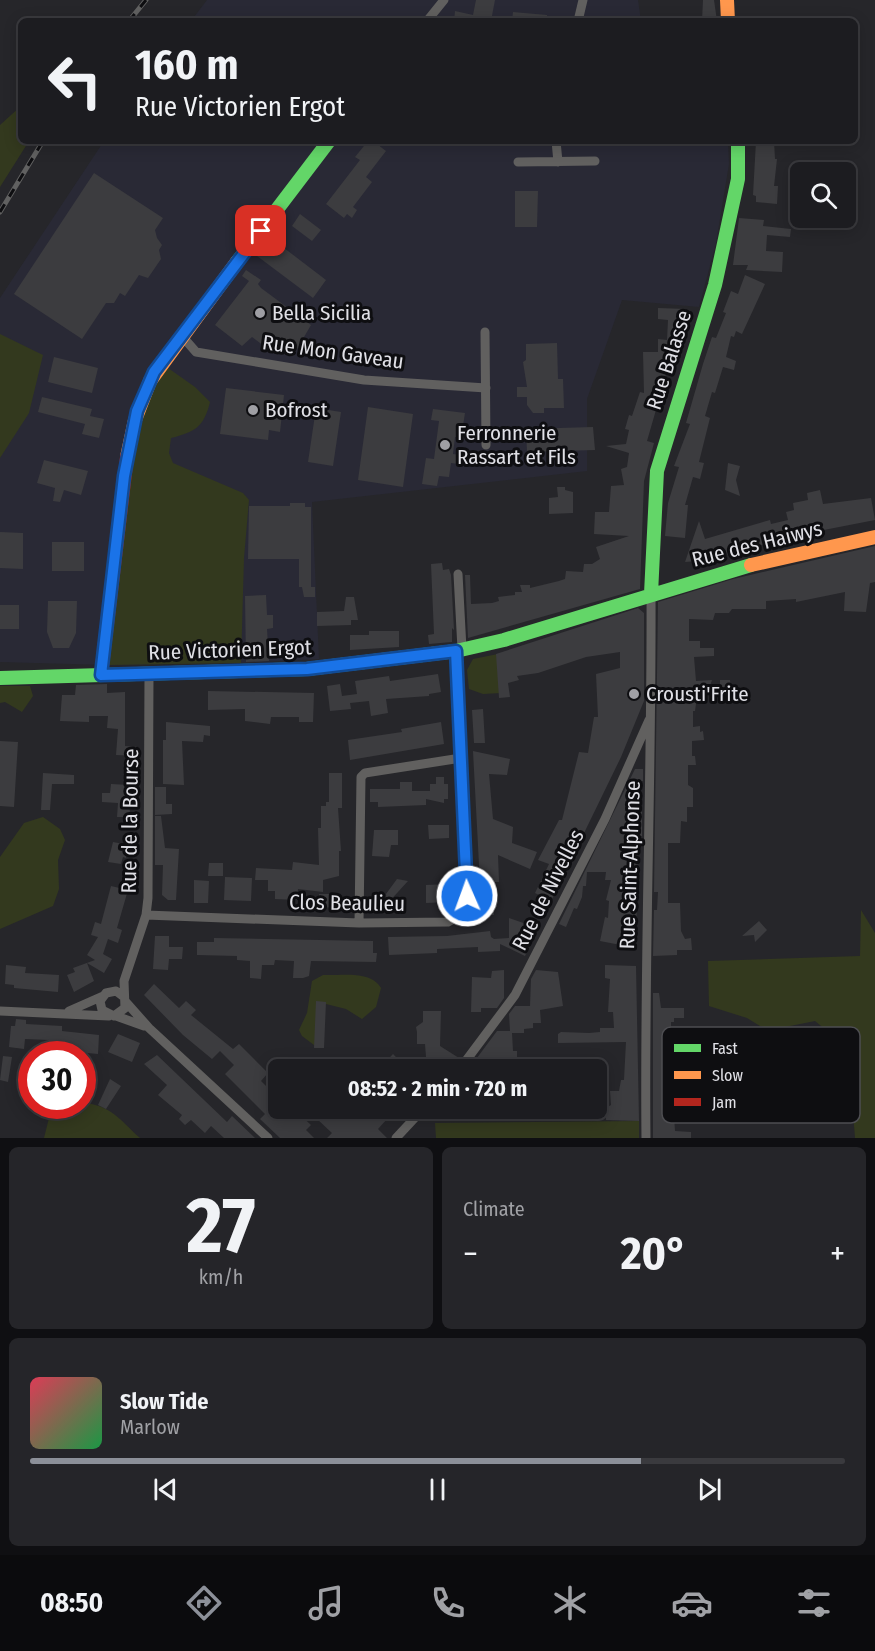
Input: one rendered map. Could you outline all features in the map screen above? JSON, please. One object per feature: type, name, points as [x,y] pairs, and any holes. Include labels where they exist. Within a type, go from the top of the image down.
[{"type":"street","points":[[429,18],[444,0]]},
{"type":"street","points":[[579,18],[583,0]]},
{"type":"street","points":[[727,0],[728,18]]},
{"type":"street","points":[[101,675],[124,476],[133,425],[149,382],[327,144]]},
{"type":"street","points":[[556,144],[558,162]]},
{"type":"street","name":"Rue Balasse","points":[[651,594],[657,471],[715,285],[738,179],[738,144]]},
{"type":"street","points":[[518,162],[595,161]]},
{"type":"street","points":[[485,332],[486,445]]},
{"type":"street","name":"Rue Mon Gaveau","points":[[182,336],[196,352],[407,385],[486,388]]},
{"type":"street","name":"Rue des Haiwys","points":[[651,594],[777,558],[875,537]]},
{"type":"street","points":[[458,574],[459,650]]},
{"type":"street","name":"Rue Victorien Ergot","points":[[0,678],[307,669],[459,650],[504,640],[651,594]]},
{"type":"street","name":"Rue Saint-Alphonse","points":[[646,1138],[645,952],[651,715],[651,594]]},
{"type":"street","name":"Clos Beaulieu","points":[[146,915],[359,922],[448,922],[461,915],[467,896],[459,650]]},
{"type":"street","name":"Rue de la Bourse","points":[[124,999],[124,981],[128,963],[146,915],[149,675]]},
{"type":"street","name":"Rue de Nivelles","points":[[467,1059],[515,995],[605,819],[651,715]]},
{"type":"street","points":[[359,922],[361,777],[365,773],[461,758]]},
{"type":"street","name":"Rue de la Bourse","points":[[104,994],[128,963]]},
{"type":"street","points":[[64,1013],[104,994],[116,991],[149,1028],[268,1138]]},
{"type":"street","points":[[104,994],[100,1006],[112,1016]]},
{"type":"street","points":[[112,1016],[125,1008],[124,999]]},
{"type":"street","points":[[0,1011],[112,1016],[149,1028]]},
{"type":"street","points":[[396,1138],[414,1119]]},
{"type":"shaded area","points":[[207,0],[638,0],[641,18],[193,18]]},
{"type":"shaded area","points":[[102,144],[728,144],[729,164],[716,243],[699,307],[622,300],[587,399],[587,471],[312,502],[319,659],[107,665],[0,662],[0,298]]},
{"type":"green space","points":[[18,109],[18,144],[27,144],[0,187],[0,125]]},
{"type":"green space","points":[[0,334],[43,355],[29,413],[0,458]]},
{"type":"green space","points":[[161,363],[195,387],[210,402],[205,417],[197,427],[171,438],[169,453],[173,463],[243,493],[249,500],[244,558],[241,663],[108,665],[133,425]]},
{"type":"green space","points":[[498,654],[501,693],[483,694],[469,689],[467,670],[473,659]]},
{"type":"green space","points":[[0,686],[30,686],[33,696],[22,712],[5,702],[0,703]]},
{"type":"green space","points":[[43,817],[60,829],[65,840],[58,860],[59,889],[53,906],[0,929],[0,857],[24,823]]},
{"type":"green space","points":[[861,910],[875,933],[875,1138],[855,1138],[854,1123],[860,1123],[860,1027],[822,1027],[815,1021],[785,1027],[765,1027],[747,1018],[709,1006],[708,961],[860,956]]},
{"type":"green space","points":[[323,975],[363,976],[376,982],[381,988],[376,1007],[362,1019],[346,1009],[322,1003],[318,1048],[302,1036],[299,1030],[307,1013],[312,981]]},
{"type":"green space","points":[[96,1105],[108,1110],[140,1138],[44,1138],[49,1119],[96,1119]]},
{"type":"green space","points":[[639,1121],[639,1138],[436,1138],[435,1123]]},
{"type":"building","points":[[476,0],[495,0],[492,18],[454,18],[455,11],[473,15]]},
{"type":"building","points":[[703,0],[714,0],[717,18],[702,18]]},
{"type":"building","points":[[513,12],[547,15],[547,18],[512,18]]},
{"type":"building","points":[[366,144],[377,144],[386,151],[366,177],[372,182],[353,207],[357,210],[352,218],[347,214],[344,218],[326,204],[360,160],[355,157]]},
{"type":"building","points":[[756,144],[774,144],[775,159],[777,159],[774,186],[778,186],[777,204],[756,202],[756,196],[753,195]]},
{"type":"building","points":[[94,173],[163,218],[155,230],[162,245],[159,250],[161,259],[148,278],[139,275],[125,296],[120,293],[114,303],[106,303],[82,339],[14,294]]},
{"type":"building","points":[[515,191],[538,191],[537,227],[515,227]]},
{"type":"building","points":[[300,214],[321,230],[312,241],[292,226]]},
{"type":"building","points":[[739,218],[764,220],[763,226],[791,229],[790,237],[767,235],[766,251],[783,252],[782,272],[746,270],[748,265],[733,265]]},
{"type":"building","points":[[271,238],[326,280],[313,298],[257,256]]},
{"type":"building","name":"Bella Sicilia","points":[[246,270],[261,280],[258,284],[261,288],[311,325],[293,356],[269,340],[264,346],[252,337],[242,346],[215,325],[249,281],[242,276]]},
{"type":"building","points":[[745,275],[765,284],[742,334],[736,331],[734,337],[731,336],[726,357],[736,361],[734,370],[723,367],[715,393],[712,392],[705,416],[710,418],[699,462],[704,463],[700,479],[693,477],[685,505],[688,505],[685,538],[665,536],[668,503],[679,467],[674,466],[690,424],[686,423],[703,364],[712,337],[716,338],[726,313],[723,312],[731,291],[738,294]]},
{"type":"building","points":[[658,308],[686,309],[685,331],[676,331],[676,354],[664,354],[666,381],[659,381],[653,401],[658,403],[647,441],[654,443],[644,481],[640,589],[468,638],[465,575],[470,575],[471,604],[492,603],[499,601],[498,597],[522,592],[520,585],[530,585],[530,588],[565,579],[566,571],[583,572],[584,564],[592,564],[600,559],[596,547],[629,536],[594,534],[595,512],[609,512],[611,486],[624,485],[621,469],[627,467],[629,453],[606,446],[626,444],[629,430],[625,429],[629,415],[632,416],[640,392],[644,393],[643,352],[658,352],[658,339],[667,340],[668,320],[658,319]]},
{"type":"building","points":[[557,343],[558,379],[563,379],[564,408],[544,408],[544,413],[533,413],[527,405],[527,397],[517,397],[517,387],[527,387],[523,362],[526,360],[526,344]]},
{"type":"building","points":[[54,357],[98,368],[92,393],[48,382]]},
{"type":"building","name":"Bofrost","points":[[226,388],[284,395],[280,432],[269,430],[268,440],[220,434]]},
{"type":"building","points":[[42,397],[92,409],[90,416],[104,419],[99,438],[82,434],[85,424],[38,412]]},
{"type":"building","points":[[368,407],[413,414],[403,487],[358,480]]},
{"type":"building","points":[[316,408],[341,412],[333,466],[308,462]]},
{"type":"building","name":"Ferronnerie Rassart et Fils","points":[[433,409],[465,413],[461,438],[455,437],[453,454],[469,456],[467,465],[451,463],[449,477],[439,476],[437,486],[422,484],[426,458],[434,459],[439,421],[431,420]]},
{"type":"building","points":[[593,427],[595,450],[527,452],[526,429]]},
{"type":"building","points":[[44,460],[88,471],[81,495],[64,490],[60,502],[53,501],[55,488],[37,483]]},
{"type":"building","points":[[728,463],[740,466],[736,480],[740,496],[725,490]]},
{"type":"building","points":[[557,487],[565,487],[565,490],[573,492],[573,513],[549,514],[549,498],[558,497]]},
{"type":"building","points":[[820,490],[823,504],[871,498],[875,520],[793,536],[708,560],[685,562],[699,521],[705,539],[770,520],[771,524],[788,520],[786,512],[794,510],[793,503],[808,500],[807,493]]},
{"type":"building","points":[[290,503],[305,503],[305,507],[311,507],[311,587],[315,587],[315,597],[304,597],[302,587],[299,587],[299,559],[248,559],[249,506],[290,506]]},
{"type":"building","points":[[0,532],[23,533],[23,569],[0,568]]},
{"type":"building","points":[[52,542],[84,542],[84,571],[52,571]]},
{"type":"building","points":[[875,546],[875,582],[870,583],[866,612],[844,611],[845,592],[796,602],[796,599],[766,601],[766,609],[732,609],[729,613],[715,613],[713,620],[689,619],[689,641],[700,641],[700,648],[714,648],[714,656],[694,657],[696,681],[712,680],[706,698],[697,696],[695,711],[693,711],[693,727],[700,726],[704,740],[692,741],[692,756],[695,756],[696,765],[688,765],[688,785],[693,788],[693,807],[687,807],[687,822],[681,821],[680,843],[668,843],[668,903],[680,903],[681,931],[685,939],[691,938],[692,950],[677,950],[677,955],[653,956],[654,910],[657,910],[658,892],[654,892],[658,602],[733,579]]},
{"type":"building","points":[[442,563],[443,570],[449,569],[451,575],[454,630],[452,628],[452,642],[429,644],[428,635],[434,634],[431,564]]},
{"type":"building","points":[[266,595],[267,615],[273,615],[273,628],[267,629],[269,661],[246,662],[245,596]]},
{"type":"building","points":[[346,597],[354,597],[358,620],[351,620],[351,625],[317,626],[317,612],[344,611]]},
{"type":"building","points":[[48,601],[77,601],[76,633],[69,648],[53,648],[47,632]]},
{"type":"building","points":[[0,605],[19,605],[19,629],[0,629]]},
{"type":"building","points":[[638,608],[644,613],[644,701],[621,757],[551,901],[535,893],[549,864],[538,860],[559,820],[562,820],[579,752],[588,753],[594,717],[598,717],[596,674],[620,668],[620,652],[586,657],[538,673],[517,676],[519,680],[508,683],[510,697],[499,698],[496,654]]},
{"type":"building","points":[[369,631],[399,631],[399,647],[350,650],[350,635],[369,635]]},
{"type":"building","points":[[438,674],[441,692],[429,694],[429,696],[386,699],[388,713],[371,716],[369,701],[350,703],[351,709],[330,711],[327,686],[340,684],[342,696],[357,694],[355,681],[389,676],[390,681]]},
{"type":"building","points":[[720,680],[730,680],[731,689],[736,689],[737,696],[720,697]]},
{"type":"building","points":[[107,684],[107,693],[125,692],[125,746],[139,747],[138,756],[116,755],[118,729],[107,728],[108,716],[89,716],[89,722],[60,721],[62,695],[75,695],[76,685]]},
{"type":"building","points":[[208,691],[314,693],[313,722],[299,722],[299,717],[271,717],[270,724],[245,721],[245,709],[208,710]]},
{"type":"building","points":[[483,709],[485,743],[474,743],[472,710]]},
{"type":"building","points":[[166,722],[210,726],[210,736],[204,735],[203,742],[182,741],[184,785],[163,784],[163,740],[166,740]]},
{"type":"building","points":[[441,722],[444,744],[350,760],[348,740],[402,732],[401,729]]},
{"type":"building","points":[[0,741],[18,742],[14,807],[0,806]]},
{"type":"building","points":[[473,751],[510,759],[507,775],[489,774],[493,819],[513,827],[512,843],[537,852],[530,869],[498,855],[499,882],[493,882],[494,915],[483,915],[481,902]]},
{"type":"building","points":[[635,769],[643,769],[643,781],[639,781],[638,807],[642,807],[642,836],[638,836],[636,948],[600,941],[605,917],[608,918],[609,901],[606,900],[611,880],[605,880],[606,872],[587,872],[586,886],[583,886],[582,897],[577,909],[574,908],[566,927],[559,924]]},
{"type":"building","points":[[43,773],[74,775],[74,784],[52,784],[50,810],[41,810]]},
{"type":"building","points":[[329,773],[342,773],[342,808],[338,808],[341,851],[339,851],[339,876],[323,880],[323,892],[298,889],[297,900],[275,899],[275,891],[268,891],[268,880],[255,880],[256,868],[292,870],[293,862],[319,865],[318,828],[321,828],[321,806],[326,806],[326,802],[329,802]]},
{"type":"building","points":[[436,777],[444,777],[444,784],[448,784],[448,799],[444,799],[444,803],[426,799],[426,805],[378,807],[378,802],[370,802],[370,789],[400,789],[400,782],[412,782],[412,791],[430,791],[430,784],[436,784]]},
{"type":"building","points":[[111,784],[129,785],[130,817],[117,817],[118,803],[102,802],[102,793],[110,793]]},
{"type":"building","points":[[155,787],[166,787],[166,804],[172,804],[172,814],[155,815]]},
{"type":"building","points":[[155,816],[161,816],[165,848],[179,849],[176,900],[168,900],[162,895],[163,865],[155,865]]},
{"type":"building","points":[[428,825],[449,825],[449,838],[429,839]]},
{"type":"building","points":[[374,830],[398,830],[398,845],[391,845],[389,857],[372,856]]},
{"type":"building","points":[[113,842],[129,845],[126,858],[123,857],[121,864],[108,862]]},
{"type":"building","points":[[209,863],[223,863],[223,876],[208,876]]},
{"type":"building","points":[[225,877],[252,878],[251,901],[224,900]]},
{"type":"building","points":[[397,879],[408,881],[387,904],[386,894]]},
{"type":"building","points":[[194,880],[209,881],[208,903],[194,903]]},
{"type":"building","points":[[448,884],[449,902],[426,903],[426,885]]},
{"type":"building","points":[[111,886],[128,890],[117,928],[122,930],[118,943],[108,939],[103,954],[112,959],[104,973],[87,963],[94,981],[74,992],[67,975],[75,972],[73,968],[95,960],[87,955],[98,937],[91,935],[95,922],[101,924]]},
{"type":"building","points":[[319,894],[340,894],[340,908],[318,907]]},
{"type":"building","points":[[509,918],[538,928],[525,956],[500,944],[500,951],[478,952],[478,947],[437,949],[437,953],[389,955],[388,937],[447,936],[490,931],[494,939],[509,938]]},
{"type":"building","points":[[759,921],[767,930],[755,942],[754,935],[742,936]]},
{"type":"building","points":[[155,936],[169,936],[169,947],[183,947],[182,959],[169,959],[168,970],[153,969]]},
{"type":"building","points":[[214,938],[373,941],[373,953],[377,953],[376,962],[311,961],[309,976],[293,978],[294,961],[275,960],[274,965],[262,965],[261,979],[250,978],[250,961],[237,960],[237,956],[197,955],[197,942],[214,942]]},
{"type":"building","points":[[6,965],[26,967],[25,973],[59,975],[58,992],[14,988],[14,985],[5,984]]},
{"type":"building","points":[[605,965],[636,966],[639,1121],[606,1120],[607,1107],[611,1105],[610,1091],[619,1091],[621,1080],[624,1080],[626,1042],[558,1043],[558,1034],[561,1032],[589,1033],[600,1032],[600,1028],[614,1028],[613,1012],[608,1012],[610,979],[605,978]]},
{"type":"building","points":[[504,970],[504,998],[497,1008],[481,1008],[481,1012],[471,1012],[472,977],[491,978],[492,971]]},
{"type":"building","points":[[536,970],[558,972],[563,1006],[540,1010],[541,1023],[533,1023],[533,1028],[524,1029],[524,1033],[512,1033],[513,1051],[517,1051],[517,1059],[476,1059],[497,1031],[510,1031],[509,1014],[515,1006],[530,1006],[531,979]]},
{"type":"building","points":[[154,984],[179,1008],[186,1001],[196,1010],[191,1015],[233,1049],[239,1044],[268,1073],[261,1081],[268,1088],[268,1119],[305,1119],[311,1125],[306,1130],[314,1138],[280,1138],[260,1119],[265,1114],[225,1074],[234,1065],[220,1051],[212,1059],[183,1035],[144,995]]},
{"type":"building","points":[[653,993],[659,993],[661,1008],[684,1008],[684,1018],[674,1018],[671,1027],[662,1027],[662,1123],[674,1123],[675,1131],[691,1132],[691,1138],[653,1138]]},
{"type":"building","points":[[316,1001],[326,1002],[324,1048],[314,1048]]},
{"type":"building","points":[[423,1011],[441,1011],[440,1046],[458,1059],[426,1059],[425,1044],[417,1044],[416,1027],[423,1022]]},
{"type":"building","points":[[16,1019],[26,1020],[26,1024],[62,1026],[62,1031],[99,1035],[98,1054],[96,1054],[96,1041],[25,1039],[25,1041],[18,1041],[18,1048],[9,1047],[11,1026],[15,1026]]},
{"type":"building","points":[[118,1034],[140,1043],[132,1062],[108,1052]]},
{"type":"building","points":[[393,1054],[398,1059],[388,1059]]},
{"type":"building","points":[[157,1055],[227,1122],[232,1116],[255,1138],[224,1138],[211,1126],[205,1133],[191,1120],[185,1125],[179,1119],[182,1115],[158,1095],[167,1085],[144,1064]]},
{"type":"building","points":[[3,1056],[12,1057],[8,1082],[0,1080]]},
{"type":"building","points":[[110,1079],[121,1086],[106,1109],[98,1105]]},
{"type":"building","points":[[317,1119],[387,1119],[378,1129],[387,1138],[327,1138],[332,1133]]},
{"type":"railway","points":[[131,18],[146,0]]},
{"type":"railway","points":[[0,212],[41,144]]},
{"type":"traffic: fast","points":[[237,262],[327,144]]},
{"type":"traffic: fast","points":[[651,594],[657,471],[715,285],[738,179],[738,144]]},
{"type":"traffic: fast","points":[[0,678],[307,669],[456,651],[504,640],[751,565]]},
{"type":"traffic: slow","points":[[727,0],[728,18]]},
{"type":"traffic: slow","points":[[127,457],[135,420],[150,381],[237,262]]},
{"type":"traffic: slow","points":[[751,565],[875,537]]},
{"type":"traffic: jam","points":[[101,675],[127,457]]},
{"type":"place","name":"Bella Sicilia","points":[[260,313]]},
{"type":"place","name":"Bofrost","points":[[253,410]]},
{"type":"place","name":"Ferronnerie Rassart et Fils","points":[[445,445]]},
{"type":"place","name":"Crousti'Frite","points":[[634,694]]},
{"type":"route","points":[[261,231],[154,372],[142,397],[133,425],[124,476],[101,675],[307,669],[456,651],[467,896]]}]
